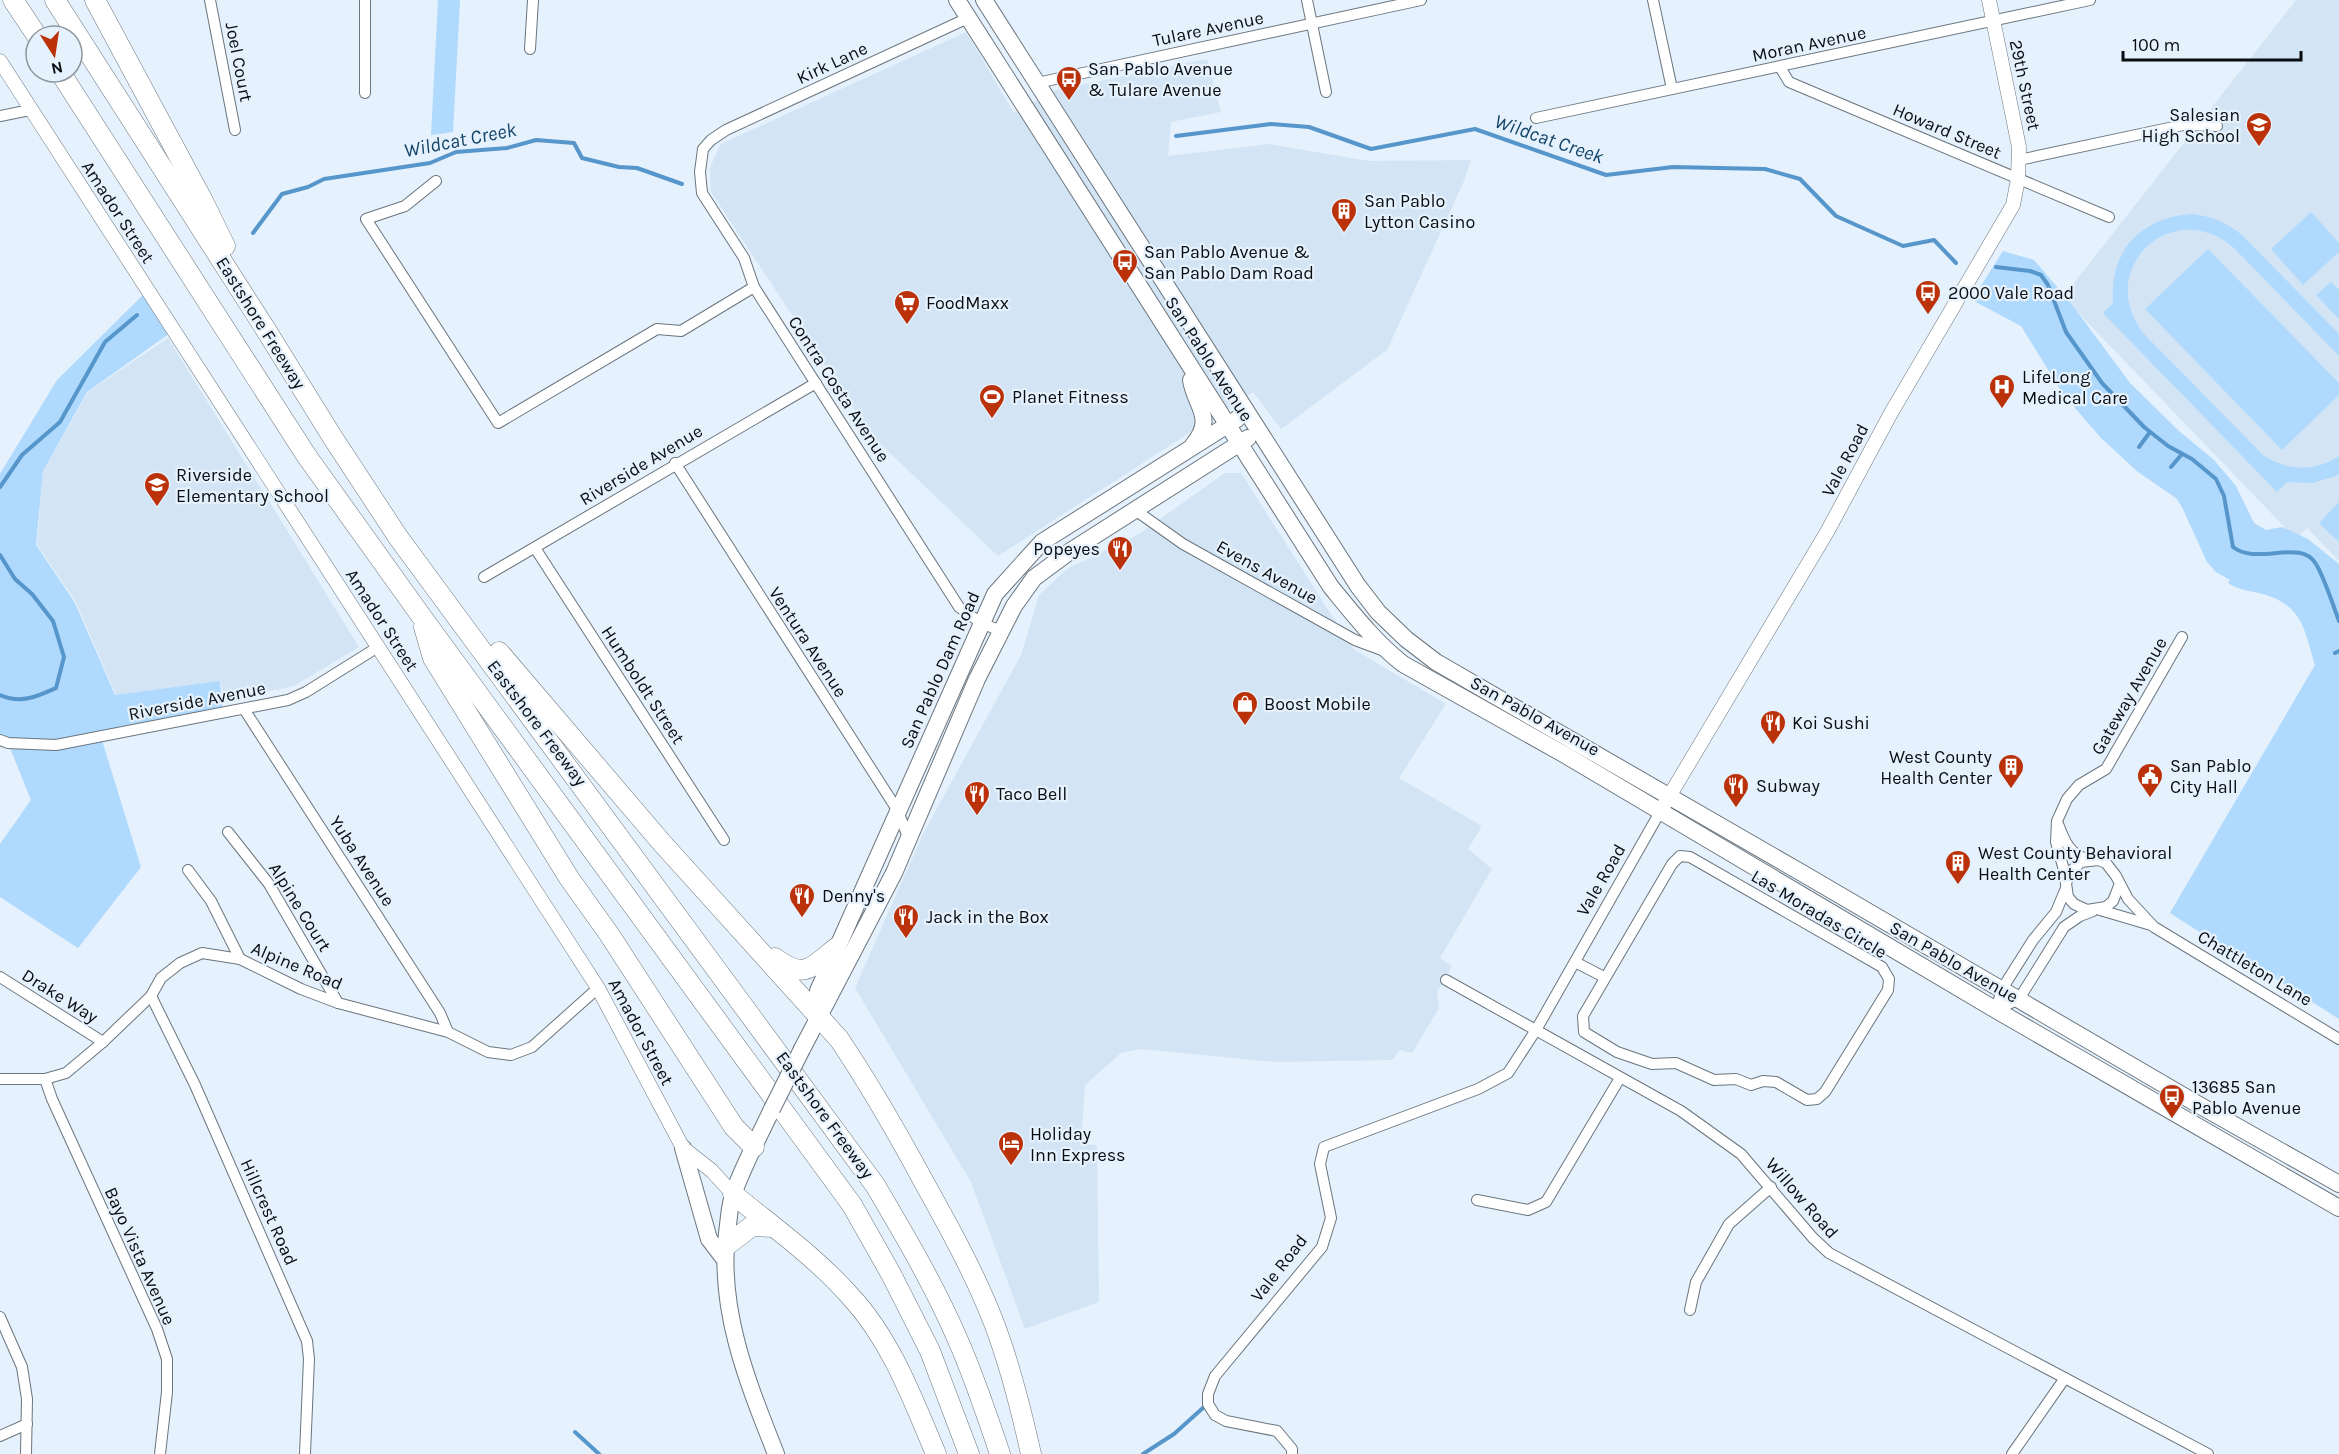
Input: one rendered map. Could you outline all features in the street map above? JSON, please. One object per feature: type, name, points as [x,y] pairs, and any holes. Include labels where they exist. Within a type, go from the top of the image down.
[{"type":"highway","points":[[13,0],[29,24]]},
{"type":"highway","name":"Eastshore Freeway","points":[[55,0],[398,537],[875,1185],[916,1255],[957,1337],[987,1413],[1000,1454]]},
{"type":"highway","points":[[95,0],[204,201],[266,330]]},
{"type":"highway","name":"Eastshore Freeway","points":[[68,84],[306,455],[852,1205],[891,1274],[930,1351],[969,1454]]},
{"type":"highway","points":[[398,537],[663,843],[839,1039],[901,1139],[971,1270],[994,1323],[1018,1397],[1031,1454]]},
{"type":"highway","points":[[419,613],[433,658],[537,828],[734,1127],[754,1147]]},
{"type":"highway","points":[[747,936],[789,969],[804,970],[836,948]]},
{"type":"highway","points":[[733,1194],[828,1273],[853,1298],[886,1344],[936,1454]]},
{"type":"highway","points":[[725,1253],[752,1226],[773,1227]]},
{"type":"main road","name":"San Pablo Avenue","points":[[957,0],[1331,587],[1368,632],[1388,652],[1403,664],[1567,756],[1996,1010],[2339,1208]]},
{"type":"main road","name":"San Pablo Avenue","points":[[984,0],[1248,412],[1332,548],[1378,612],[1406,639],[1436,662],[2002,989],[2199,1106],[2339,1185]]},
{"type":"main road","points":[[968,18],[978,19],[987,24],[1015,47]]},
{"type":"main road","points":[[997,62],[1027,84],[1037,83]]},
{"type":"main road","points":[[1191,447],[1203,430],[1204,413],[1192,384],[1193,370]]},
{"type":"main road","name":"San Pablo Dam Road","points":[[820,1017],[818,991],[995,594],[1042,542],[1248,412]]},
{"type":"main road","name":"San Pablo Dam Road","points":[[776,1454],[749,1386],[733,1332],[727,1292],[725,1253],[733,1194],[754,1147],[909,840],[1000,631],[1034,578],[1069,552],[1259,430]]},
{"type":"main road","points":[[1209,462],[1235,459],[1252,463]]},
{"type":"main road","points":[[1135,510],[1133,499],[1160,468]]},
{"type":"main road","points":[[1069,552],[1072,540],[1107,518],[1105,503]]},
{"type":"main road","points":[[1434,682],[1461,676]]},
{"type":"main road","points":[[683,1148],[709,1239],[725,1253]]},
{"type":"main road","points":[[2270,1167],[2285,1166],[2316,1183],[2333,1188],[2339,1185]]},
{"type":"street","name":"Joel Court","points":[[210,0],[235,130]]},
{"type":"street","points":[[365,0],[365,93]]},
{"type":"street","points":[[530,49],[532,0]]},
{"type":"street","points":[[1307,0],[1326,92]]},
{"type":"street","name":"Tulare Avenue","points":[[1037,83],[1421,0]]},
{"type":"street","points":[[1653,0],[1672,89]]},
{"type":"street","name":"29th Street","points":[[1989,0],[2018,136],[2018,179]]},
{"type":"street","name":"Moran Avenue","points":[[1536,118],[2090,0]]},
{"type":"street","name":"Kirk Lane","points":[[711,140],[726,130],[968,18]]},
{"type":"street","name":"Amador Street","points":[[0,62],[597,988],[683,1148],[712,1171],[733,1194]]},
{"type":"street","name":"Howard Street","points":[[1780,67],[1789,82],[2109,217]]},
{"type":"street","points":[[0,116],[30,110]]},
{"type":"street","points":[[2019,160],[2183,125],[2217,126]]},
{"type":"street","name":"Contra Costa Avenue","points":[[711,140],[703,149],[699,172],[702,193],[744,258],[754,287],[959,607],[981,623],[1000,631]]},
{"type":"street","name":"Vale Road","points":[[1292,1454],[1292,1449],[1277,1431],[1226,1421],[1215,1415],[1209,1404],[1208,1394],[1215,1376],[1322,1247],[1331,1218],[1320,1164],[1324,1147],[1478,1089],[1508,1073],[1536,1030],[1660,812],[1827,532],[1891,413],[2013,205],[2018,179]]},
{"type":"street","points":[[436,181],[405,206],[366,219],[498,423],[657,329],[681,331],[754,287]]},
{"type":"street","name":"Riverside Avenue","points":[[484,576],[816,383]]},
{"type":"street","name":"Ventura Avenue","points":[[675,463],[898,811],[909,840]]},
{"type":"street","name":"Evens Avenue","points":[[1135,510],[1192,549],[1355,640],[1388,652]]},
{"type":"street","name":"Humboldt Street","points":[[535,548],[724,840]]},
{"type":"street","name":"Gateway Avenue","points":[[2057,821],[2067,799],[2079,786],[2106,769],[2181,637]]},
{"type":"street","name":"Riverside Avenue","points":[[3,744],[56,745],[288,700],[306,692],[378,647]]},
{"type":"street","name":"Yuba Avenue","points":[[244,709],[440,1013],[448,1032]]},
{"type":"street","points":[[1996,1010],[2019,999],[2064,927],[2080,916],[2098,910],[2113,901],[2119,886],[2116,876],[2106,864],[2073,853],[2067,846],[2057,821]]},
{"type":"street","points":[[2057,821],[2056,842],[2064,870],[2068,897],[2080,908],[2098,910]]},
{"type":"street","name":"Alpine Court","points":[[228,832],[269,884],[338,1003]]},
{"type":"street","name":"Las Moradas Circle","points":[[1680,856],[1690,857],[1882,967],[1888,979],[1888,990],[1825,1092],[1816,1099],[1807,1100],[1776,1082],[1763,1081],[1751,1085],[1736,1079],[1714,1080],[1676,1063],[1652,1064],[1617,1052],[1584,1032],[1583,1016],[1604,977],[1672,864],[1680,856]]},
{"type":"street","points":[[1996,1010],[2002,989],[2033,940],[2056,912],[2069,873],[2074,867],[2090,860]]},
{"type":"street","points":[[188,870],[211,902],[240,959]]},
{"type":"street","name":"Chattleton Lane","points":[[2119,886],[2154,927]]},
{"type":"street","name":"Chattleton Lane","points":[[2098,910],[2114,912],[2154,927],[2339,1039]]},
{"type":"street","name":"Alpine Road","points":[[0,1079],[45,1079],[66,1073],[103,1042],[151,996],[162,978],[180,963],[202,953],[240,959],[301,989],[338,1003],[448,1032],[488,1052],[511,1055],[532,1047],[597,988]]},
{"type":"street","points":[[1575,962],[1604,977]]},
{"type":"street","name":"Drake Way","points":[[0,977],[103,1042]]},
{"type":"street","name":"Willow Road","points":[[1446,980],[1681,1111],[1741,1154],[1813,1238],[1829,1253],[2208,1454]]},
{"type":"street","name":"Hillcrest Road","points":[[151,996],[195,1085],[307,1341],[309,1359],[305,1454]]},
{"type":"street","points":[[1477,1200],[1528,1210],[1546,1203],[1620,1078]]},
{"type":"street","name":"Bayo Vista Avenue","points":[[45,1079],[51,1099],[157,1329],[167,1359],[167,1392],[160,1454]]},
{"type":"street","points":[[1689,1310],[1696,1282],[1729,1224],[1771,1187]]},
{"type":"street","points":[[0,1317],[22,1367],[27,1399],[26,1454]]},
{"type":"street","points":[[2012,1454],[2065,1378]]},
{"type":"street","points":[[0,1436],[27,1424]]},
{"type":"shaded area","points":[[438,0],[460,0],[453,132],[431,135]]},
{"type":"shaded area","name":"Salesian High School","points":[[2296,0],[2339,0],[2339,561],[2307,528],[2296,539],[2063,297]]},
{"type":"shaded area","points":[[966,32],[1014,113],[1056,90],[1207,59],[1221,112],[1171,122],[1168,156],[1269,144],[1369,161],[1471,160],[1464,181],[1387,350],[1281,429],[1253,392],[998,556],[871,435],[711,192],[710,167],[721,144]]},
{"type":"shaded area","points":[[2311,212],[2339,243],[2339,252],[2303,285],[2271,249]]},
{"type":"shaded area","points":[[2191,214],[2220,221],[2245,238],[2339,334],[2339,356],[2234,248],[2210,234],[2186,230],[2165,235],[2146,247],[2134,265],[2128,287],[2131,311],[2145,335],[2264,456],[2283,465],[2302,468],[2321,465],[2339,456],[2339,474],[2336,476],[2312,483],[2287,482],[2277,492],[2103,313],[2113,303],[2116,268],[2122,253],[2131,241],[2143,230],[2157,222]]},
{"type":"shaded area","points":[[2208,249],[2339,383],[2339,395],[2282,450],[2145,309]]},
{"type":"shaded area","points":[[2003,251],[2034,260],[2070,302],[2130,383],[2179,431],[2214,460],[2236,486],[2254,523],[2266,530],[2282,527],[2308,539],[2339,564],[2339,1019],[2276,979],[2281,971],[2274,980],[2170,913],[2315,665],[2300,620],[2286,605],[2276,599],[2240,589],[2228,583],[2230,580],[2216,572],[2207,562],[2176,498],[2138,472],[2101,438],[2063,394],[2021,326],[1972,300]]},
{"type":"shaded area","points":[[2331,282],[2339,290],[2339,319],[2316,295]]},
{"type":"shaded area","points":[[147,291],[173,331],[87,392],[43,471],[36,545],[75,603],[115,695],[220,681],[223,713],[101,737],[141,867],[78,948],[0,897],[0,844],[31,800],[8,743],[0,740],[0,474],[57,380]]},
{"type":"shaded area","name":"Riverside Elementary School","points":[[168,338],[359,647],[294,686],[224,700],[221,681],[116,695],[76,602],[37,545],[43,471],[88,392]]},
{"type":"shaded area","points":[[1225,473],[1241,473],[1353,649],[1446,704],[1399,778],[1482,826],[1468,849],[1492,869],[1440,958],[1452,966],[1437,992],[1439,1008],[1412,1053],[1400,1050],[1392,1060],[1274,1062],[1141,1049],[1121,1053],[1085,1085],[1081,1144],[1097,1145],[1099,1302],[1025,1329],[971,1182],[855,988],[923,834],[1021,655],[1039,595],[1067,569],[1139,534]]},
{"type":"shaded area","points":[[2339,502],[2339,542],[2319,523]]},
{"type":"waterway","name":"Wildcat Creek","points":[[1176,136],[1271,124],[1309,127],[1371,149],[1475,129],[1606,175],[1673,167],[1765,169],[1800,179],[1836,216],[1903,246],[1934,240],[1956,263]]},
{"type":"waterway","name":"Wildcat Creek","points":[[253,233],[282,194],[308,187],[324,179],[430,163],[456,152],[507,148],[536,140],[574,143],[582,158],[619,167],[637,168],[682,184]]},
{"type":"waterway","name":"Wildcat Creek","points":[[1996,267],[2030,271],[2041,275],[2048,285],[2066,332],[2102,383],[2144,427],[2168,446],[2192,459],[2216,479],[2224,496],[2233,547],[2254,554],[2289,552],[2309,557],[2316,564],[2322,576],[2339,621]]},
{"type":"waterway","name":"Wildcat Creek","points":[[0,487],[22,455],[60,422],[105,342],[137,315]]},
{"type":"waterway","points":[[2139,447],[2150,432]]},
{"type":"waterway","points":[[2171,467],[2182,454]]},
{"type":"waterway","name":"Wildcat Creek","points":[[0,555],[15,579],[32,594],[53,621],[64,657],[56,688],[35,697],[22,699],[0,695]]},
{"type":"waterway","points":[[2335,653],[2339,651]]},
{"type":"waterway","points":[[1143,1454],[1174,1434],[1204,1407]]},
{"type":"waterway","points":[[575,1432],[599,1454]]},
{"type":"place","name":"San Pablo Avenue & Tulare Avenue","points":[[1069,102]]},
{"type":"place","name":"Salesian High School","points":[[2259,148]]},
{"type":"place","name":"San Pablo Lytton Casino","points":[[1344,234]]},
{"type":"place","name":"San Pablo Avenue & San Pablo Dam Road","points":[[1125,285]]},
{"type":"place","name":"2000 Vale Road","points":[[1928,316]]},
{"type":"place","name":"FoodMaxx","points":[[907,326]]},
{"type":"place","name":"LifeLong Medical Care","points":[[2002,410]]},
{"type":"place","name":"Planet Fitness","points":[[992,420]]},
{"type":"place","name":"Riverside Elementary School","points":[[157,508]]},
{"type":"place","name":"Popeyes","points":[[1120,572]]},
{"type":"place","name":"Boost Mobile","points":[[1245,727]]},
{"type":"place","name":"Koi Sushi","points":[[1773,746]]},
{"type":"place","name":"West County Health Center","points":[[2011,790]]},
{"type":"place","name":"San Pablo City Hall","points":[[2150,799]]},
{"type":"place","name":"Subway","points":[[1736,809]]},
{"type":"place","name":"Taco Bell","points":[[977,817]]},
{"type":"place","name":"West County Behavioral Health Center","points":[[1958,886]]},
{"type":"place","name":"Denny's","points":[[802,919]]},
{"type":"place","name":"Jack in the Box","points":[[906,940]]},
{"type":"place","name":"13685 San Pablo Avenue","points":[[2172,1120]]},
{"type":"place","name":"Holiday Inn Express","points":[[1011,1167]]}]
